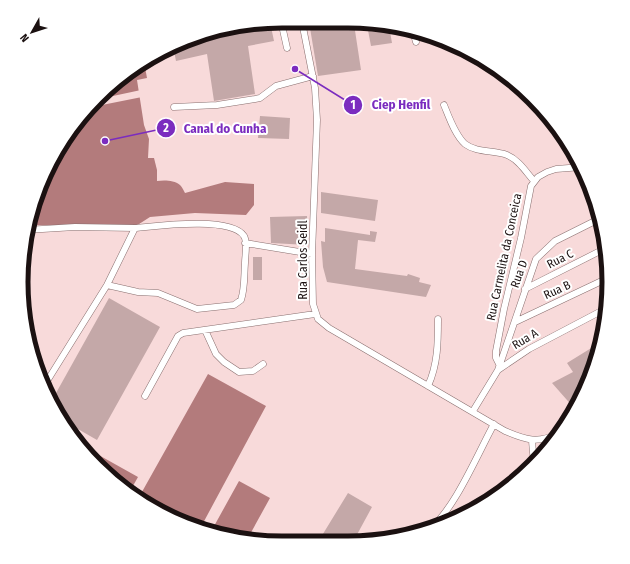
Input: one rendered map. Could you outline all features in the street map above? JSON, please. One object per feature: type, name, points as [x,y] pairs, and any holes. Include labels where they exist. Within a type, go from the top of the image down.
[{"type":"street","points":[[283,28],[287,48]]},
{"type":"street","name":"Rua Carlos Seidl","points":[[303,28],[313,76],[317,120],[312,254],[315,314],[318,319],[329,328],[428,386],[494,424],[521,438],[532,441]]},
{"type":"street","points":[[415,37],[416,42]]},
{"type":"street","points":[[174,107],[217,105],[260,98],[276,86],[313,76]]},
{"type":"street","points":[[444,105],[455,130],[465,144],[476,149],[507,155],[515,160],[534,181]]},
{"type":"street","name":"Rua Carmelita da Conceica","points":[[499,368],[496,352],[504,309],[521,238],[529,191],[534,181],[547,172],[575,168]]},
{"type":"street","name":"Rua D","points":[[499,368],[534,263],[549,246],[568,233],[594,221]]},
{"type":"street","points":[[34,230],[75,227],[135,228],[194,223],[213,224],[239,231],[244,236],[244,288],[241,300],[235,304],[197,309],[158,293],[138,292],[107,285]]},
{"type":"street","points":[[48,380],[107,285],[135,228]]},
{"type":"street","points":[[245,243],[312,254]]},
{"type":"street","name":"Rua C","points":[[525,289],[600,251]]},
{"type":"street","name":"Rua B","points":[[515,322],[602,281]]},
{"type":"street","name":"Rua A","points":[[473,411],[499,368],[529,349],[600,312]]},
{"type":"street","points":[[145,396],[178,336],[183,333],[315,314]]},
{"type":"street","points":[[428,386],[434,374],[438,354],[438,319]]},
{"type":"street","points":[[205,330],[216,354],[224,362],[240,372],[253,371],[263,364]]},
{"type":"street","points":[[439,519],[444,515],[453,501],[494,424]]},
{"type":"street","points":[[533,456],[532,441],[548,440]]},
{"type":"shaded area","points":[[145,68],[147,78],[137,80],[144,125],[149,139],[148,158],[154,158],[157,170],[157,181],[175,182],[180,185],[185,193],[225,182],[254,184],[254,205],[246,215],[195,213],[150,217],[136,226],[35,225],[41,200],[47,185],[62,155],[80,127],[102,102],[127,80]]},
{"type":"shaded area","points":[[208,374],[266,406],[203,524],[170,510],[141,493]]},
{"type":"shaded area","points":[[94,452],[138,477],[132,487],[102,462]]},
{"type":"shaded area","points":[[239,481],[270,498],[250,534],[214,526]]},
{"type":"pier","points":[[141,90],[142,97],[99,106],[108,97]]},
{"type":"building","points":[[310,28],[355,28],[361,70],[318,76]]},
{"type":"building","points":[[271,29],[274,41],[248,46],[255,94],[214,101],[207,54],[176,61],[174,52],[200,41],[249,30]]},
{"type":"building","points":[[368,29],[390,32],[392,43],[371,46]]},
{"type":"building","points":[[260,116],[290,118],[289,139],[258,138]]},
{"type":"building","points":[[321,192],[378,200],[375,221],[321,213]]},
{"type":"building","points":[[307,216],[308,245],[271,243],[270,217]]},
{"type":"building","points":[[325,228],[370,235],[370,231],[377,232],[375,242],[358,240],[355,269],[407,276],[408,274],[420,278],[419,282],[431,285],[426,297],[327,282],[323,267],[321,241],[325,242]]},
{"type":"building","points":[[253,257],[262,257],[262,280],[253,280]]},
{"type":"building","points":[[109,298],[160,327],[97,440],[73,426],[55,395]]},
{"type":"building","points":[[593,347],[589,364],[571,404],[552,383],[573,372],[567,363]]},
{"type":"building","points":[[348,493],[372,507],[357,535],[322,536]]},
{"type":"place","name":"Ciep Henfil","points":[[295,69]]},
{"type":"place","name":"Canal do Cunha","points":[[105,141]]}]
